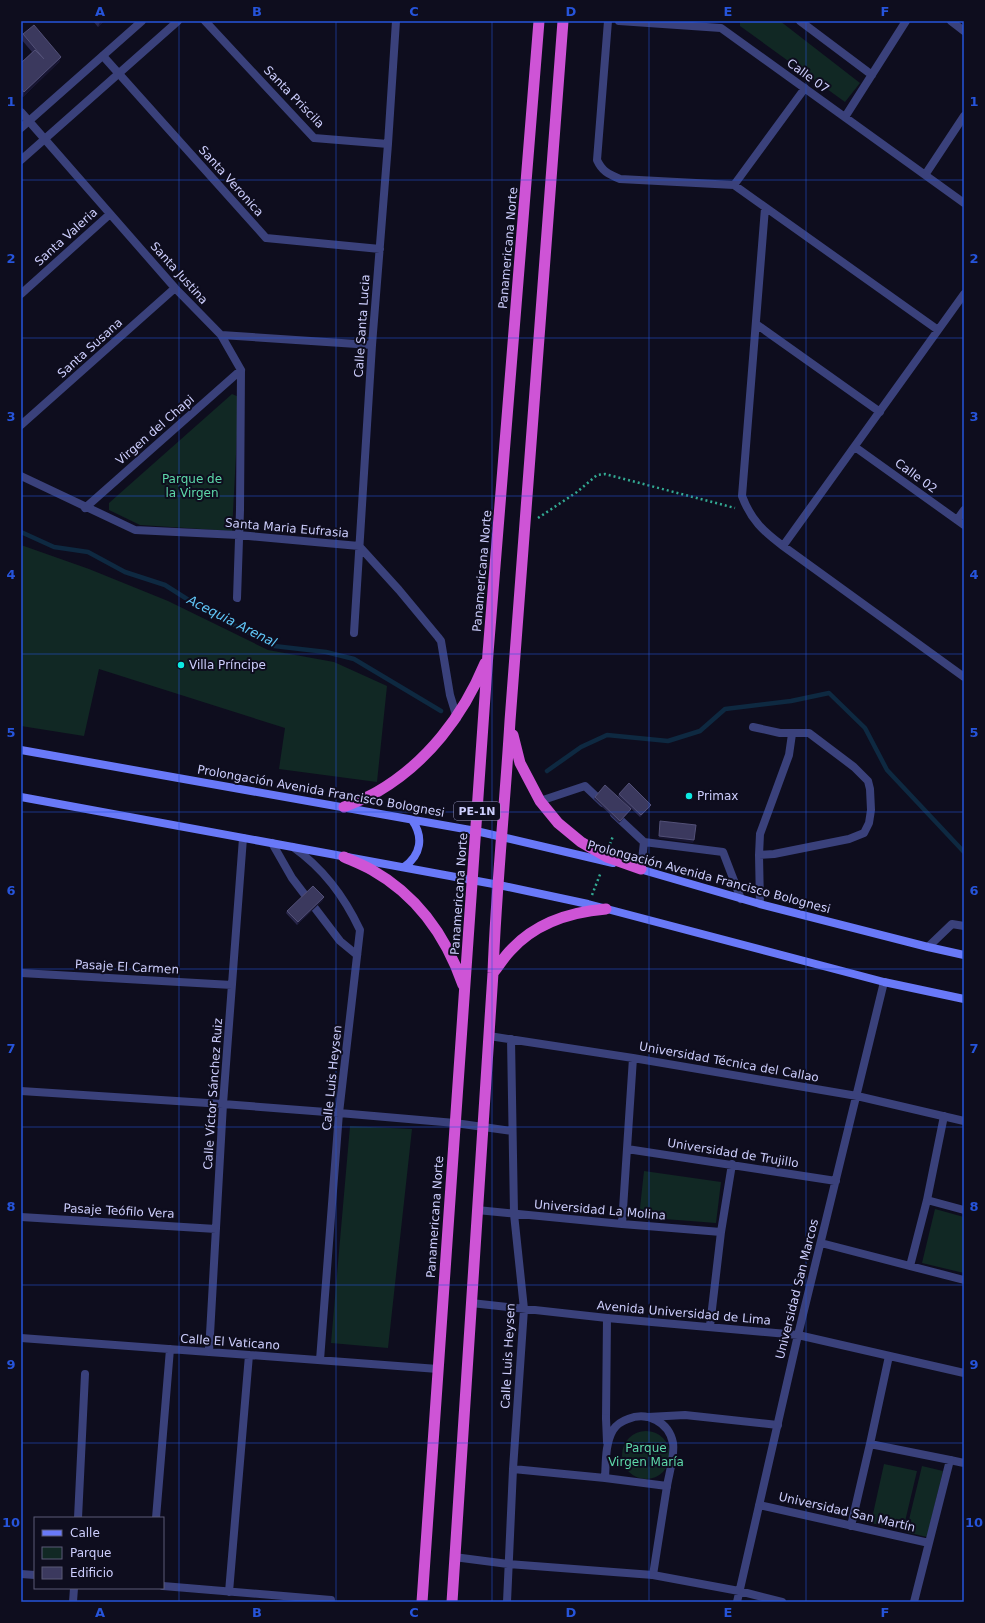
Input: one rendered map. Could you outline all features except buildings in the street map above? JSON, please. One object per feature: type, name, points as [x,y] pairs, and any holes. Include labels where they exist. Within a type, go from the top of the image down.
[{"type":"highway","name":"Panamericana Norte","points":[[422,1602],[488,654],[539,21]]},
{"type":"highway","name":"PE-1N","points":[[452,1602],[493,973],[495,916],[499,885],[524,527],[563,21]]},
{"type":"highway","points":[[344,807],[377,792],[407,771],[434,746],[457,718],[475,687],[488,654]]},
{"type":"highway","points":[[510,721],[520,763],[540,801],[558,824],[606,860],[641,869]]},
{"type":"highway","points":[[344,857],[372,870],[391,883],[420,908],[439,933],[454,960],[464,989]]},
{"type":"highway","points":[[493,973],[510,950],[531,932],[556,918],[584,911],[606,909]]},
{"type":"main road","name":"Prolongación Avenida Francisco Bolognesi","points":[[21,750],[476,831],[606,860]]},
{"type":"main road","points":[[21,797],[404,867],[588,904],[884,982],[964,999]]},
{"type":"main road","points":[[404,867],[410,862],[418,849],[419,834],[412,820]]},
{"type":"main road","name":"Prolongación Avenida Francisco Bolognesi","points":[[641,869],[741,899],[964,955]]},
{"type":"street","points":[[21,128],[142,21]]},
{"type":"street","points":[[21,160],[178,21]]},
{"type":"street","name":"Santa Priscila","points":[[205,21],[314,138],[388,144]]},
{"type":"street","name":"Calle Santa Lucia","points":[[354,633],[372,345],[396,21]]},
{"type":"street","points":[[608,21],[597,160],[601,169],[620,179],[734,184],[765,208],[938,330]]},
{"type":"street","name":"Calle 07","points":[[618,21],[721,24],[805,88],[964,203]]},
{"type":"street","points":[[800,21],[872,75]]},
{"type":"street","points":[[845,117],[906,21]]},
{"type":"street","points":[[951,21],[964,31]]},
{"type":"street","name":"Santa Veronica","points":[[103,56],[266,238],[380,249]]},
{"type":"street","points":[[734,184],[805,88]]},
{"type":"street","name":"Santa Justina","points":[[21,112],[175,288],[221,335],[241,370]]},
{"type":"street","points":[[925,175],[964,116]]},
{"type":"street","points":[[765,208],[742,496],[747,510],[766,533],[964,677]]},
{"type":"street","name":"Santa Valeria","points":[[21,294],[110,214]]},
{"type":"street","name":"Santa Susana","points":[[21,425],[175,288]]},
{"type":"street","points":[[783,546],[964,294]]},
{"type":"street","points":[[756,324],[880,412]]},
{"type":"street","points":[[221,335],[372,345]]},
{"type":"street","points":[[237,598],[240,510],[241,370]]},
{"type":"street","name":"Virgen del Chapi","points":[[85,508],[241,370]]},
{"type":"street","name":"Calle 02","points":[[855,446],[960,523]]},
{"type":"street","name":"Santa Maria Eufrasia","points":[[21,476],[85,508],[134,530],[238,535],[360,546],[438,637],[450,695],[457,718]]},
{"type":"street","points":[[960,523],[964,510]]},
{"type":"street","points":[[753,727],[780,733],[809,733],[854,767],[868,781],[872,800],[869,823],[864,834],[849,839],[774,854],[759,855]]},
{"type":"street","points":[[760,904],[760,834],[790,756],[790,741],[792,734]]},
{"type":"street","points":[[540,801],[585,786],[644,842],[724,852],[741,899]]},
{"type":"street","name":"Calle Víctor Sánchez Ruiz","points":[[209,1352],[224,1104],[243,838]]},
{"type":"street","points":[[641,869],[644,842]]},
{"type":"street","points":[[272,843],[292,878],[335,935],[357,955]]},
{"type":"street","name":"Calle Luis Heysen","points":[[293,847],[311,860],[330,880],[349,907],[360,930],[340,1113],[320,1360]]},
{"type":"street","points":[[928,947],[952,924],[964,926]]},
{"type":"street","name":"Pasaje El Carmen","points":[[21,974],[232,985]]},
{"type":"street","name":"Universidad San Marcos","points":[[737,1602],[798,1335],[884,982]]},
{"type":"street","name":"Universidad Técnica del Callao","points":[[489,1036],[633,1058],[857,1096],[964,1121]]},
{"type":"street","name":"Calle Luis Heysen","points":[[507,1602],[513,1469],[524,1309],[514,1214],[511,1039]]},
{"type":"street","points":[[622,1224],[633,1058]]},
{"type":"street","points":[[21,1092],[224,1104],[340,1113],[455,1123],[512,1131]]},
{"type":"street","points":[[910,1266],[927,1200],[944,1116]]},
{"type":"street","name":"Universidad de Trujillo","points":[[627,1148],[836,1181]]},
{"type":"street","points":[[710,1326],[721,1232],[732,1164]]},
{"type":"street","points":[[927,1200],[964,1210]]},
{"type":"street","name":"Universidad La Molina","points":[[477,1210],[721,1232]]},
{"type":"street","name":"Pasaje Teófilo Vera","points":[[21,1217],[216,1228]]},
{"type":"street","points":[[821,1243],[964,1280]]},
{"type":"street","name":"Avenida Universidad de Lima","points":[[471,1303],[606,1318],[710,1326],[798,1335],[964,1373]]},
{"type":"street","points":[[605,1478],[607,1442],[606,1318]]},
{"type":"street","name":"Calle El Vaticano","points":[[21,1338],[438,1369]]},
{"type":"street","points":[[156,1517],[170,1349]]},
{"type":"street","points":[[229,1592],[249,1355]]},
{"type":"street","points":[[851,1526],[888,1356]]},
{"type":"street","points":[[78,1517],[85,1374]]},
{"type":"street","points":[[607,1442],[614,1428],[620,1422],[635,1416],[648,1417],[685,1415],[778,1425]]},
{"type":"street","points":[[648,1417],[658,1421],[668,1430],[673,1444],[653,1575]]},
{"type":"street","points":[[870,1444],[964,1463]]},
{"type":"street","points":[[914,1602],[950,1460]]},
{"type":"street","points":[[513,1469],[667,1486]]},
{"type":"street","name":"Universidad San Martín","points":[[759,1504],[929,1543]]},
{"type":"street","points":[[454,1557],[508,1564],[653,1575],[739,1591],[782,1602]]},
{"type":"street","points":[[21,1574],[34,1575]]},
{"type":"street","points":[[164,1586],[331,1600]]},
{"type":"street","points":[[73,1602],[74,1589]]},
{"type":"path","points":[[524,527],[577,492],[597,475],[605,474],[729,507],[747,510]]},
{"type":"path","points":[[588,904],[606,860],[613,836]]},
{"type":"green space","points":[[740,21],[780,21],[860,83],[845,102],[740,26]]},
{"type":"green space","name":"Parque de la Virgen","points":[[232,394],[239,397],[232,531],[140,525],[109,510],[109,503]]},
{"type":"green space","name":"Villa Príncipe","points":[[21,545],[89,569],[168,601],[268,650],[334,662],[387,686],[377,782],[279,769],[285,728],[99,669],[84,736],[21,726]]},
{"type":"green space","points":[[350,1126],[412,1129],[388,1348],[331,1343]]},
{"type":"green space","points":[[644,1171],[721,1182],[716,1223],[639,1217]]},
{"type":"green space","points":[[935,1209],[964,1217],[964,1273],[922,1263]]},
{"type":"green space","name":"Parque Virgen María","points":[[641,1431],[651,1431],[663,1438],[670,1450],[670,1460],[663,1472],[651,1479],[641,1479],[633,1475],[626,1468],[622,1460],[622,1450],[626,1442],[633,1435]]},
{"type":"green space","points":[[884,1464],[917,1471],[903,1530],[871,1523]]},
{"type":"green space","points":[[922,1466],[943,1471],[927,1537],[906,1532]]},
{"type":"waterway","name":"Acequia Arenal","points":[[21,532],[54,547],[88,552],[125,572],[165,585],[198,606],[274,646],[326,652],[354,659],[441,711]]},
{"type":"waterway","name":"Acequia Arenal","points":[[547,771],[581,747],[607,735],[668,741],[700,731],[725,709],[791,701],[829,693],[865,728],[887,770],[964,852]]},
{"type":"place","name":"Villa Príncipe","points":[[181,665]]},
{"type":"place","name":"Primax","points":[[689,796]]}]
